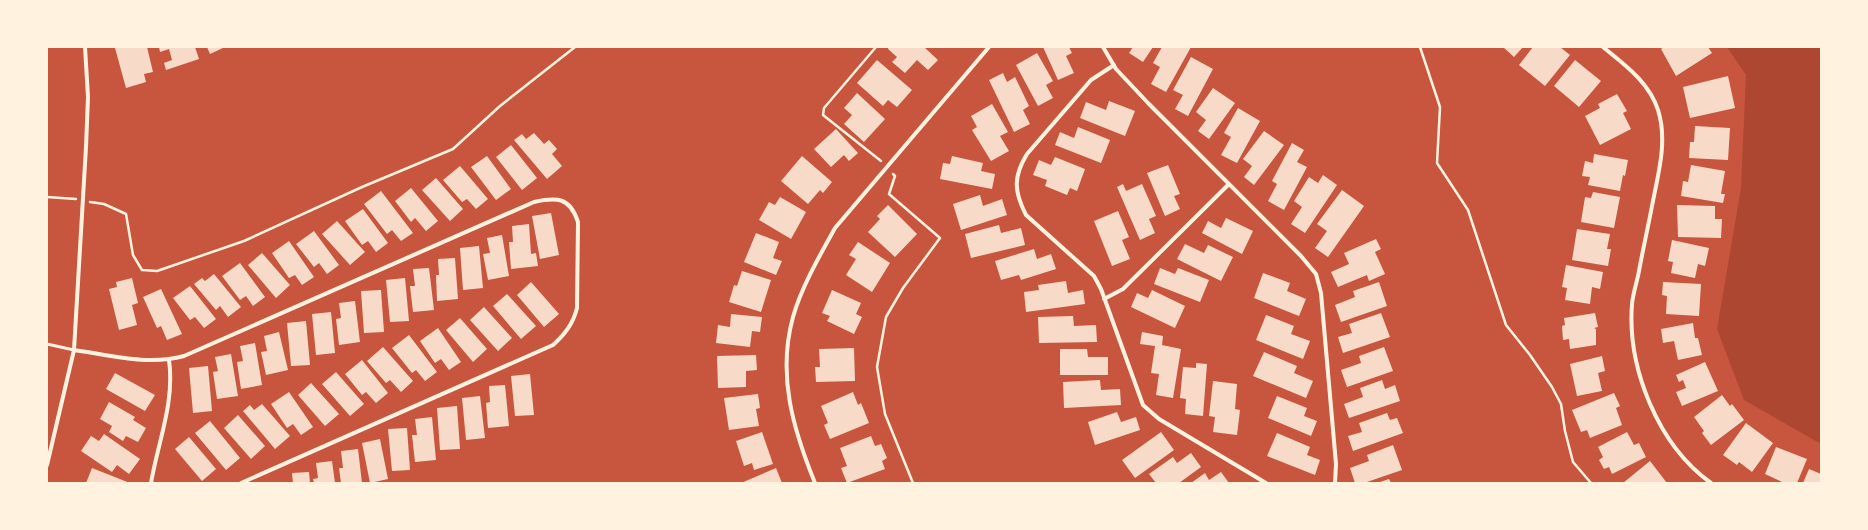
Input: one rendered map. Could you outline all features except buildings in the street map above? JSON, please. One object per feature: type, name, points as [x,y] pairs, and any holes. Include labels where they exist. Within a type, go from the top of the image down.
[{"type":"street","points":[[47,464],[74,350],[88,98],[85,47]]},
{"type":"street","points":[[815,483],[797,438],[787,391],[787,354],[793,317],[820,254],[834,228],[989,47]]},
{"type":"street","points":[[1103,47],[1114,65],[1149,104],[1301,256],[1316,274],[1322,300],[1336,464],[1335,483]]},
{"type":"street","points":[[1603,47],[1636,74],[1648,90],[1658,108],[1663,127],[1659,172],[1632,303],[1632,328],[1635,360],[1644,390],[1655,414],[1671,441],[1688,462],[1711,483]]},
{"type":"street","points":[[1114,65],[1090,80],[1027,154],[1020,165],[1016,191],[1026,214],[1094,276],[1143,405],[1159,419],[1266,483]]},
{"type":"street","points":[[1104,300],[1123,289],[1229,184]]},
{"type":"street","points":[[74,350],[150,361],[169,360],[184,356],[534,202],[551,198],[562,200],[574,210],[578,222],[577,308],[573,321],[564,335],[553,345],[241,483]]},
{"type":"street","points":[[151,483],[168,408],[171,375],[169,360]]},
{"type":"lane","points":[[47,344],[74,350]]},
{"type":"path","points":[[47,196],[104,204],[126,214],[133,255],[142,270],[157,271],[244,241],[362,187],[453,149],[500,106],[575,47]]},
{"type":"path","points":[[876,47],[824,108],[823,115],[887,165],[895,176],[889,194],[940,238],[902,288],[886,318],[877,367],[885,414],[913,483]]},
{"type":"path","points":[[1420,47],[1440,107],[1437,163],[1468,210],[1506,325],[1530,355],[1552,387],[1560,404],[1573,462],[1591,483]]},
{"type":"shaded area","points":[[1727,47],[1821,47],[1821,444],[1744,400],[1717,329],[1741,188],[1746,75]]}]
